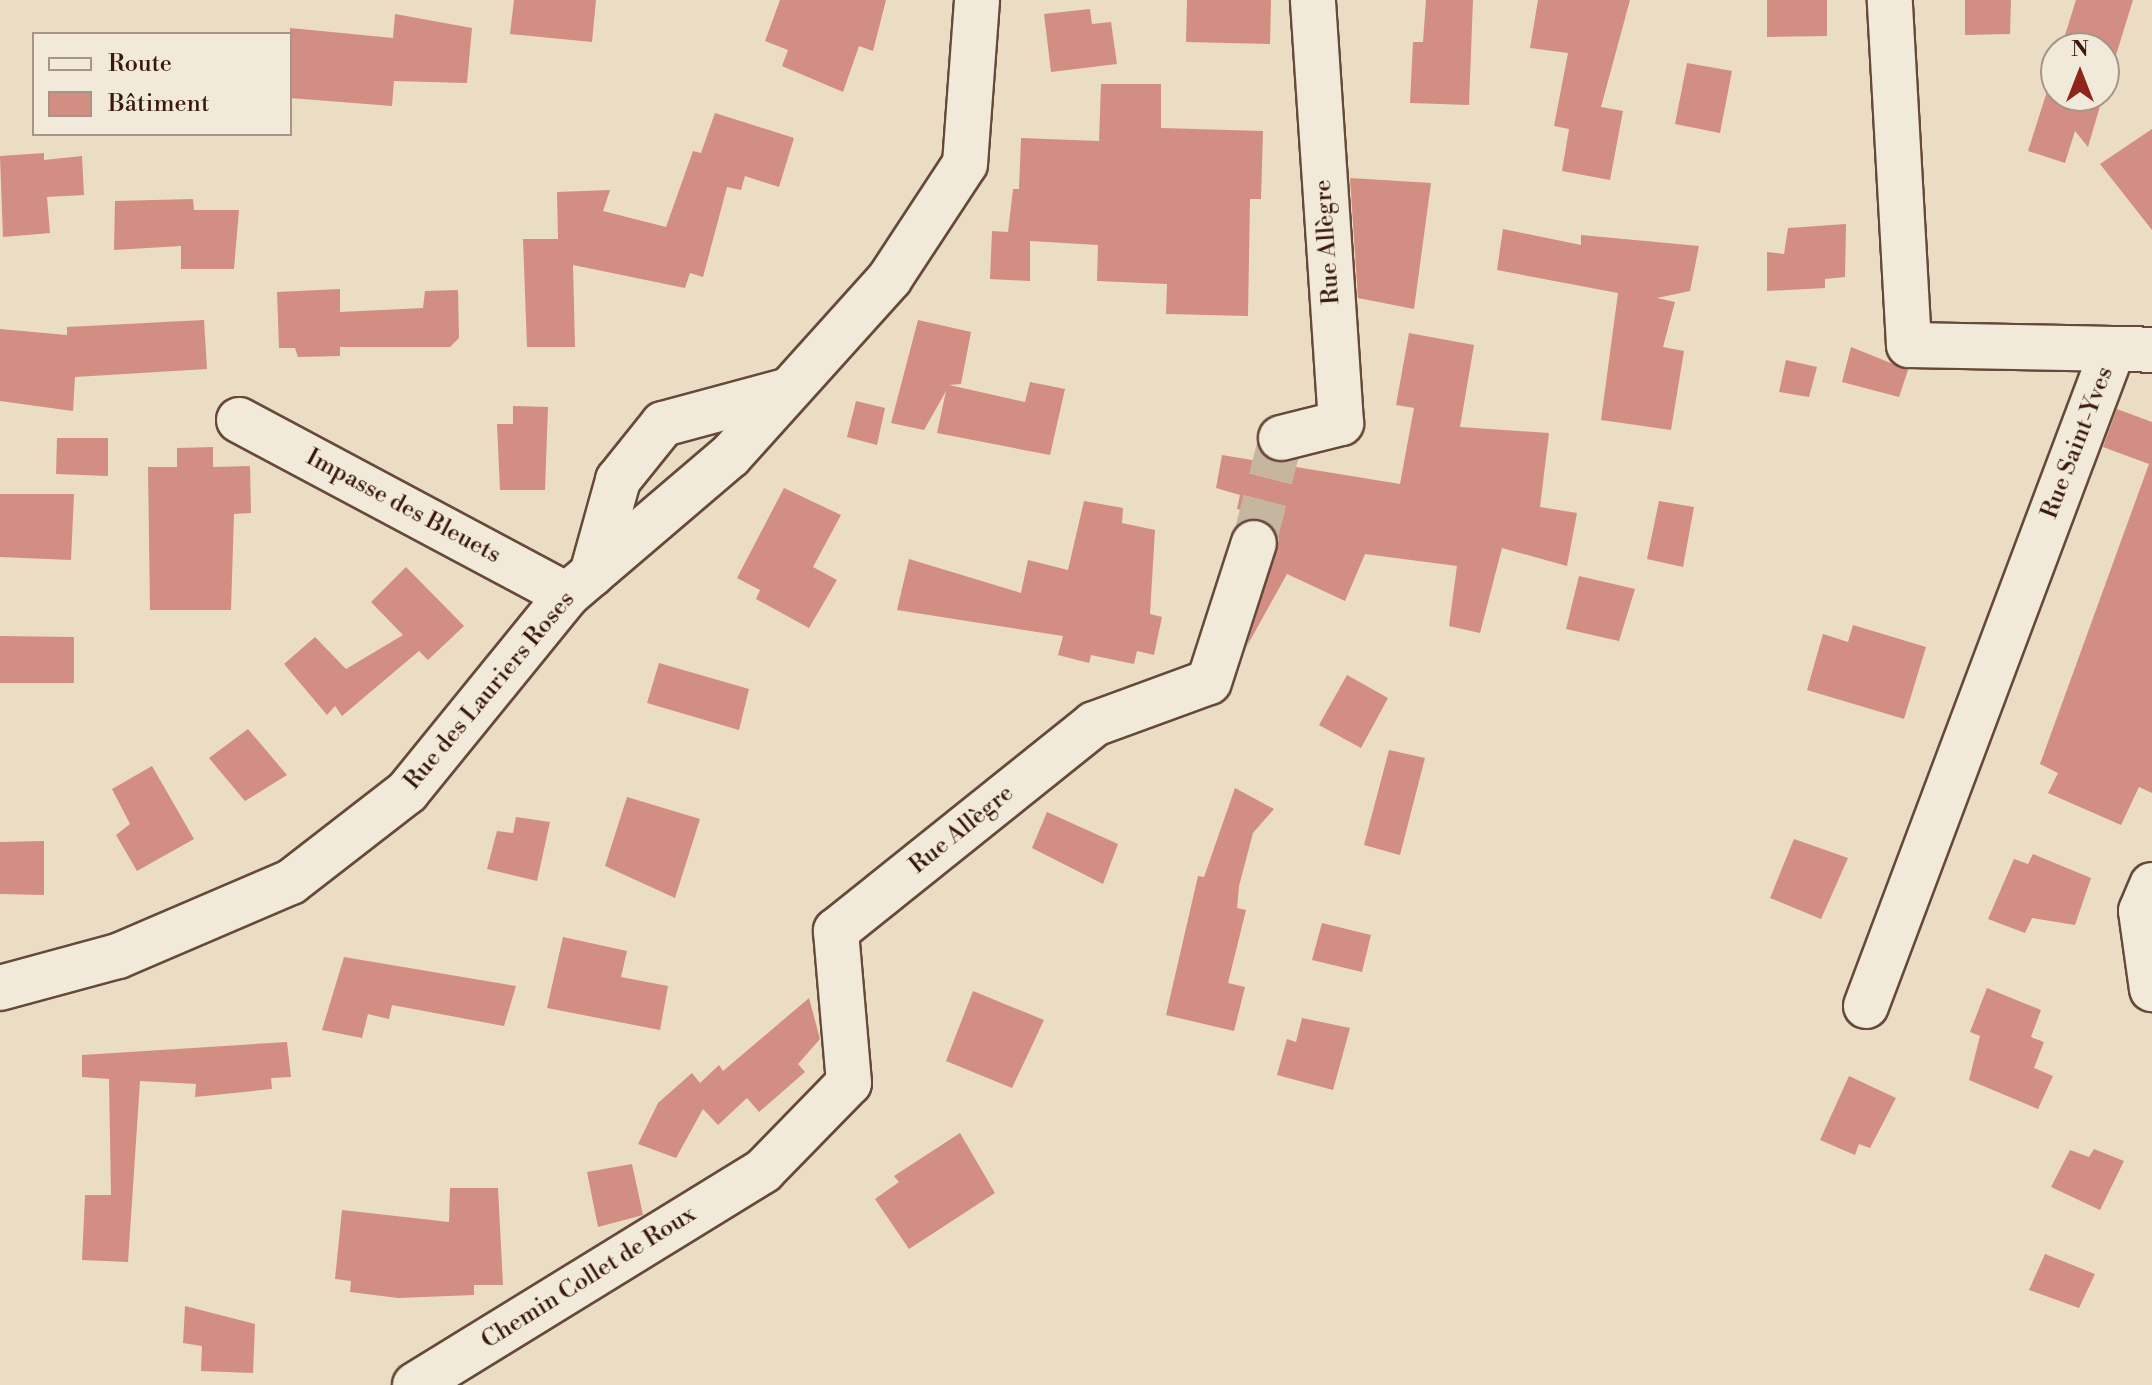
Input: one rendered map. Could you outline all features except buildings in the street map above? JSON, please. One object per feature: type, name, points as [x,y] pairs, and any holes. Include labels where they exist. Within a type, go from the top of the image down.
[{"type":"street","name":"Rue des Lauriers Roses","points":[[0,988],[118,956],[291,882],[407,792],[579,584],[730,456],[785,391],[890,278],[965,164],[977,0]]},
{"type":"street","name":"Rue Allègre","points":[[1281,438],[1341,423],[1313,0]]},
{"type":"street","name":"Rue Saint-Yves","points":[[1866,1006],[2133,350],[1909,345],[1890,0]]},
{"type":"street","name":"Rue des Lauriers Roses","points":[[579,584],[618,480],[663,424],[785,391]]},
{"type":"street","name":"Impasse des Bleuets","points":[[239,420],[579,584]]},
{"type":"street","name":"Rue Allègre","points":[[763,1171],[849,1083],[836,931],[1094,724],[1209,682],[1254,543]]},
{"type":"street","points":[[2152,885],[2141,911],[2152,989]]},
{"type":"street","name":"Chemin Collet de Roux","points":[[415,1385],[763,1171]]},
{"type":"tunnel","points":[[1254,543],[1281,438]]}]
